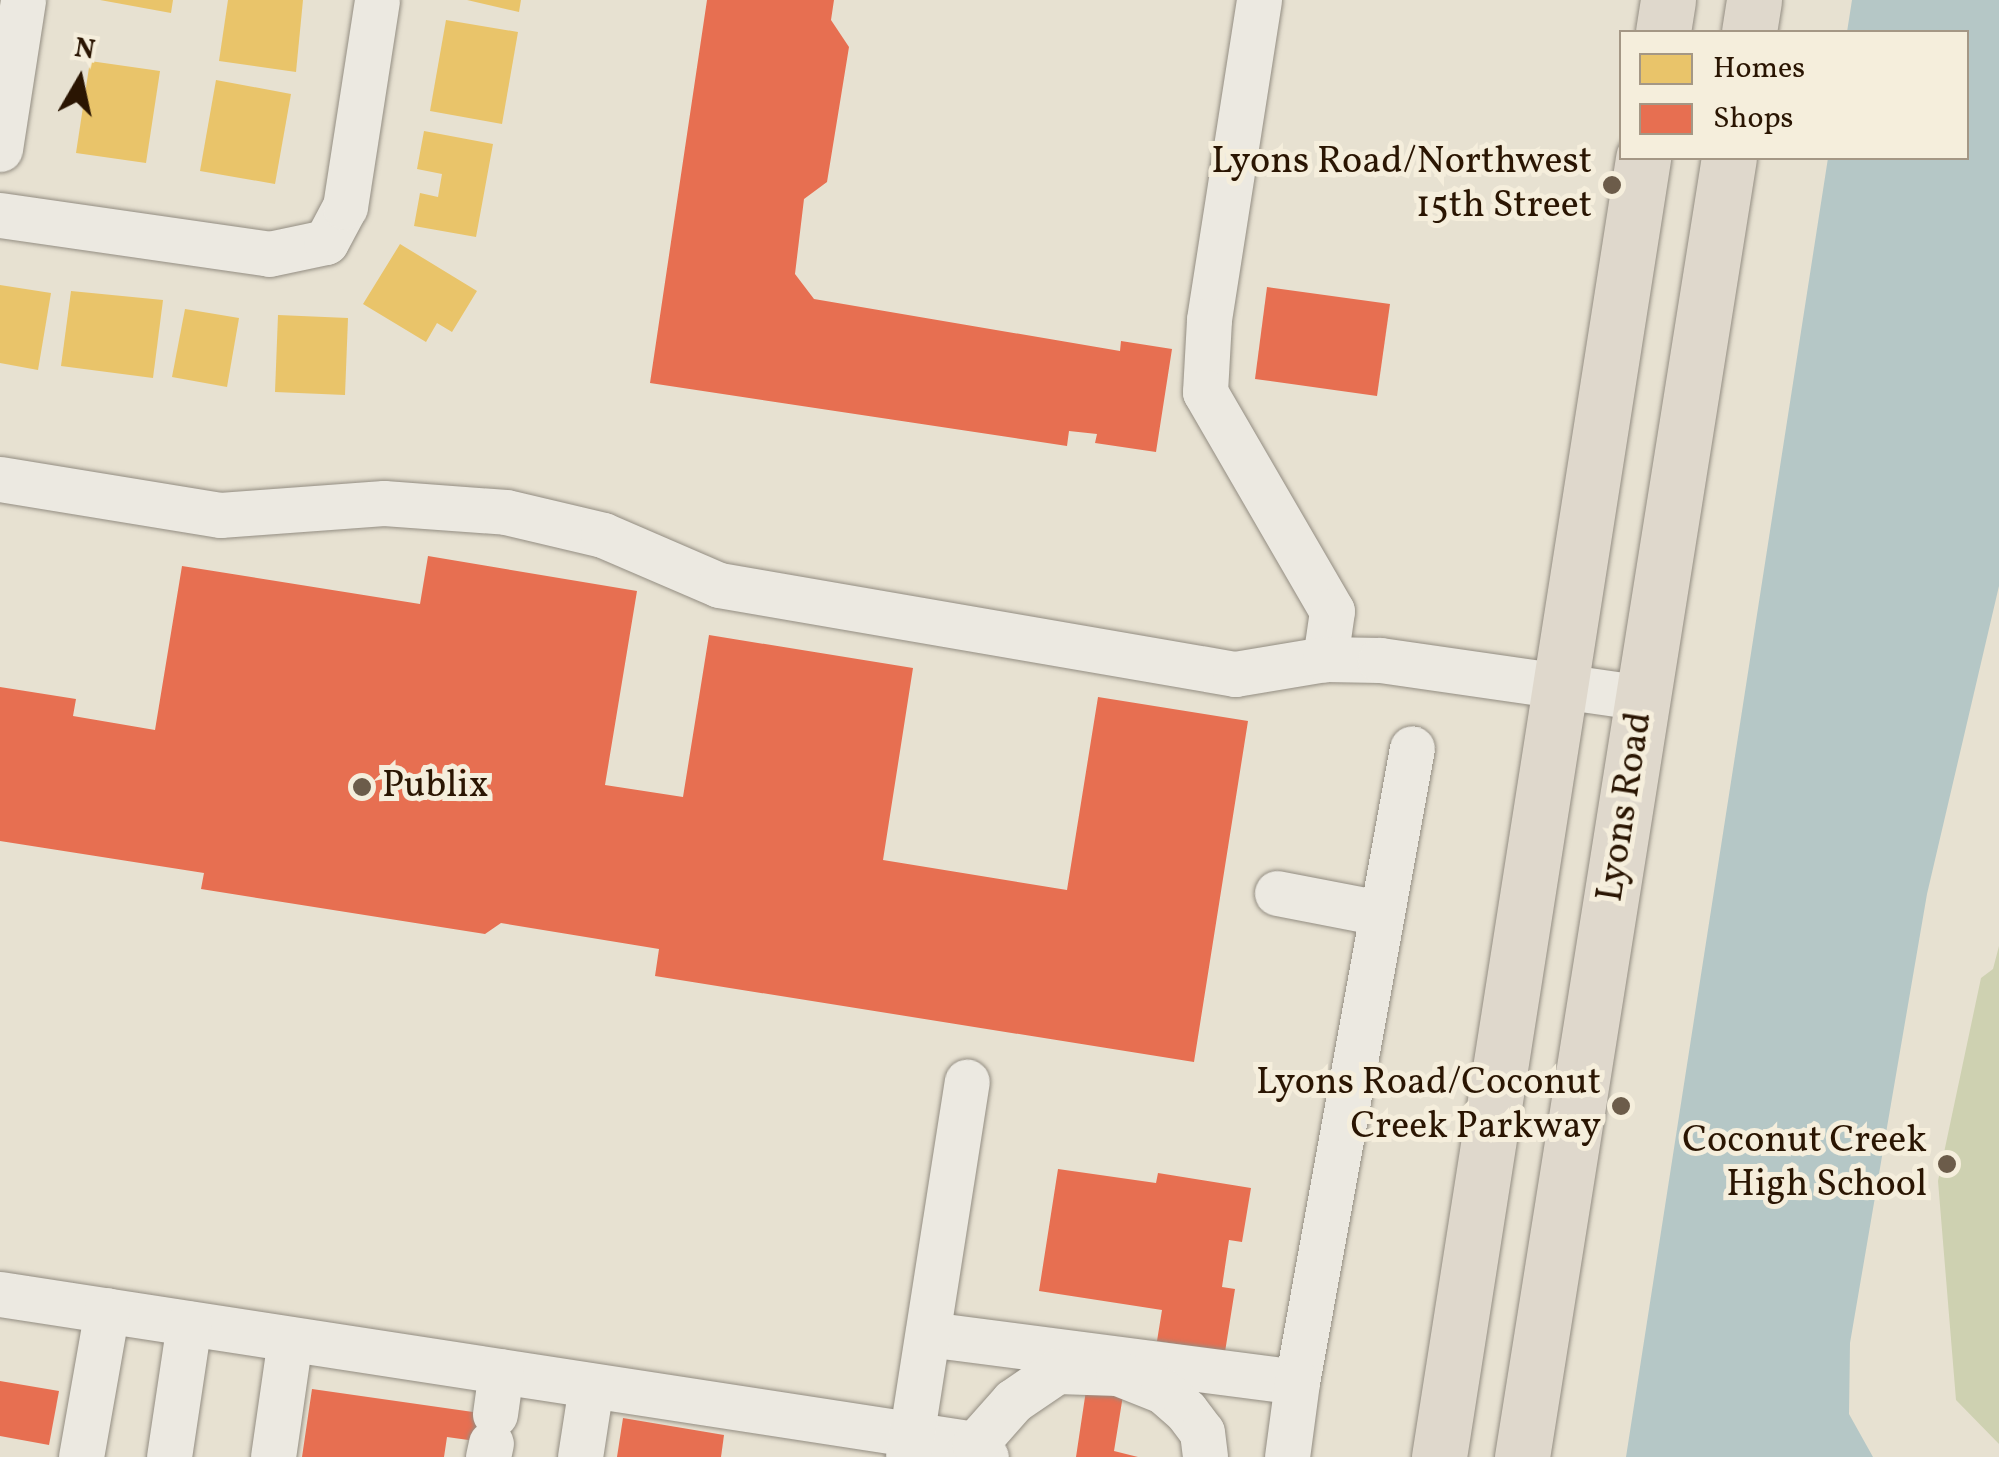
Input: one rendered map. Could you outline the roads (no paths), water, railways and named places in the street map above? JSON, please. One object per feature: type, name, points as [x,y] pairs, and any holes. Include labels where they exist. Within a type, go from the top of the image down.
[{"type":"main road","points":[[1663,30],[1668,0]]},
{"type":"main road","points":[[1749,30],[1754,0]]},
{"type":"main road","points":[[1440,1457],[1643,160]]},
{"type":"main road","name":"Lyons Road","points":[[1522,1457],[1729,160]]},
{"type":"street","points":[[0,149],[23,0]]},
{"type":"street","points":[[0,215],[269,254],[326,242],[346,208],[377,0]]},
{"type":"street","points":[[1260,0],[1209,320],[1206,392],[1332,611],[1325,659]]},
{"type":"street","points":[[0,480],[220,515],[384,503],[506,512],[604,535],[720,585],[1235,674],[1325,659],[1644,698]]},
{"type":"street","points":[[1287,1457],[1297,1382],[1412,748]]},
{"type":"street","points":[[1277,893],[1381,914]]},
{"type":"street","points":[[910,1446],[968,1082]]},
{"type":"street","points":[[0,1294],[290,1339],[494,1421],[591,1386],[821,1440],[981,1451],[1013,1401],[1057,1371],[1118,1373],[1163,1391],[1186,1410],[1202,1432],[1205,1457]]},
{"type":"street","points":[[81,1457],[106,1310]]},
{"type":"street","points":[[168,1457],[189,1323]]},
{"type":"street","points":[[928,1334],[1297,1382]]},
{"type":"street","points":[[273,1457],[290,1339]]},
{"type":"street","points":[[580,1457],[591,1386]]},
{"type":"place","name":"Lyons Road/Northwest 15th Street","points":[[1612,185]]},
{"type":"place","name":"Publix","points":[[362,787]]},
{"type":"place","name":"Lyons Road/Coconut Creek Parkway","points":[[1621,1106]]},
{"type":"place","name":"Coconut Creek High School","points":[[1947,1164]]}]
